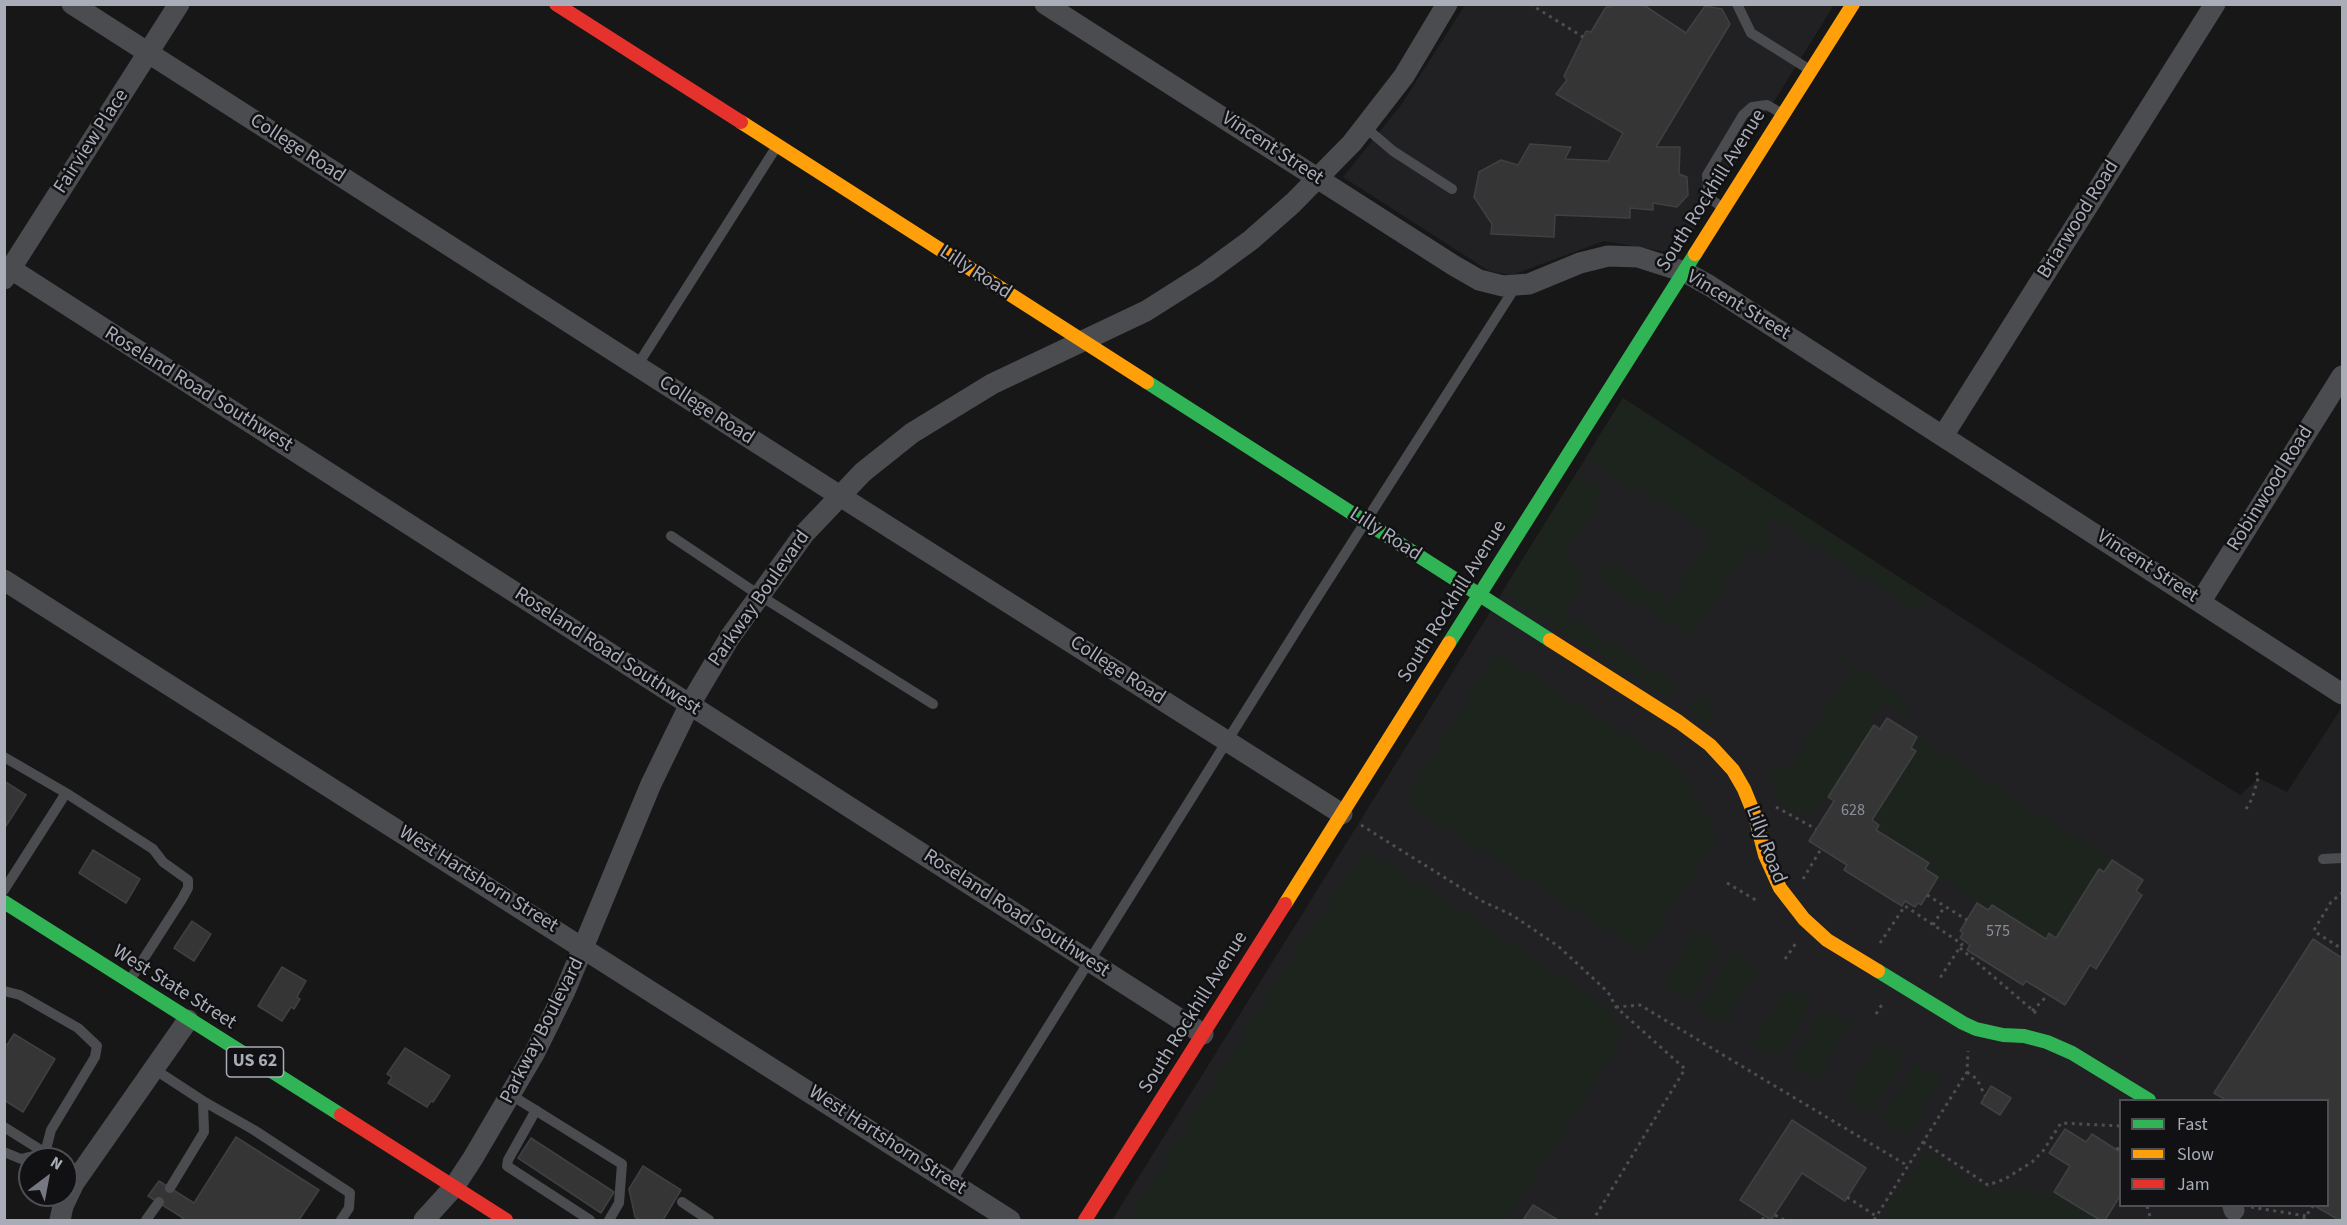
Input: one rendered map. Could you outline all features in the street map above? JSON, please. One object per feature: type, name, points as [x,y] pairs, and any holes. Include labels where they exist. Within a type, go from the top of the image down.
[{"type":"main road","name":"Lilly Road","points":[[556,4],[1710,744],[1733,770],[1738,780],[1755,816],[1773,875],[1804,919],[1827,940],[1969,1026],[2003,1035],[2024,1036],[2047,1042],[2072,1053],[2146,1099]]},
{"type":"main road","name":"South Rockhill Avenue","points":[[1085,1221],[1853,4]]},
{"type":"main road","name":"West State Street","points":[[4,902],[506,1221]]},
{"type":"street","name":"College Road","points":[[72,4],[840,496],[1342,814]]},
{"type":"street","name":"Fairview Place","points":[[8,274],[179,4]]},
{"type":"street","name":"Vincent Street","points":[[1045,4],[1453,266],[1479,280],[1493,285],[1516,286],[1542,280],[1580,263],[1608,256],[1638,257],[1685,272],[1720,292],[2343,694]]},
{"type":"street","name":"Parkway Boulevard","points":[[424,1221],[454,1186],[473,1158],[511,1095],[566,992],[651,784],[690,706],[730,637],[804,534],[840,496],[893,447],[959,402],[1146,311],[1206,273],[1251,240],[1318,179],[1365,127],[1404,76],[1447,4]]},
{"type":"street","name":"Briarwood Road","points":[[1943,436],[2215,4]]},
{"type":"street","name":"Roseland Road Southwest","points":[[8,274],[690,706],[1203,1035]]},
{"type":"street","name":"Robinwood Road","points":[[2200,601],[2343,376]]},
{"type":"street","name":"West Hartshorn Street","points":[[4,580],[585,948],[1010,1221]]},
{"type":"street","points":[[78,1164],[153,1069],[188,1020]]},
{"type":"lane","points":[[1737,4],[1751,33],[1811,70]]},
{"type":"lane","points":[[1725,208],[1709,198],[1707,175],[1743,115],[1752,107],[1767,105],[1784,115]]},
{"type":"lane","points":[[1365,127],[1393,152],[1452,189]]},
{"type":"lane","points":[[637,366],[777,146]]},
{"type":"lane","points":[[951,1182],[1311,607],[1516,286]]},
{"type":"lane","points":[[671,536],[759,595],[933,704]]},
{"type":"lane","points":[[5,757],[153,849],[163,862],[188,880],[188,888],[182,899],[129,982]]},
{"type":"lane","points":[[4,890],[66,793]]},
{"type":"lane","points":[[2323,859],[2343,858]]},
{"type":"lane","points":[[4,991],[20,995],[78,1028],[97,1046],[94,1057],[51,1131],[50,1147]]},
{"type":"lane","points":[[153,1069],[254,1130],[350,1193],[349,1208],[341,1221]]},
{"type":"lane","points":[[511,1095],[622,1164],[620,1203],[609,1221]]},
{"type":"lane","points":[[170,1188],[204,1132],[203,1101]]},
{"type":"lane","points":[[536,1110],[508,1160],[507,1166],[590,1220]]},
{"type":"lane","points":[[4,1127],[36,1147]]},
{"type":"lane","points":[[4,1152],[18,1158]]},
{"type":"lane","points":[[146,1221],[159,1202]]},
{"type":"lane","points":[[682,1202],[709,1221]]},
{"type":"path","points":[[1530,4],[1583,37]]},
{"type":"path","points":[[2246,809],[2259,775],[2253,771]]},
{"type":"path","points":[[1774,806],[1782,808],[1816,829]]},
{"type":"path","points":[[1342,814],[1482,901],[1512,915],[1558,946],[1608,992],[1616,1007],[1685,1069],[1593,1221]]},
{"type":"path","points":[[1800,883],[1821,849]]},
{"type":"path","points":[[1727,883],[1766,906]]},
{"type":"path","points":[[2343,893],[2331,903],[2316,932],[2343,949]]},
{"type":"path","points":[[1927,895],[1967,920]]},
{"type":"path","points":[[1877,947],[1905,906],[1962,944],[1933,988]]},
{"type":"path","points":[[1933,925],[1945,906]]},
{"type":"path","points":[[1785,959],[1797,942]]},
{"type":"path","points":[[1960,948],[2039,1015]]},
{"type":"path","points":[[2028,1016],[2048,994]]},
{"type":"path","points":[[1616,1007],[1640,1005],[1908,1166]]},
{"type":"path","points":[[1874,1221],[1967,1072],[1969,1026]]},
{"type":"path","points":[[1967,1072],[1977,1079],[1985,1096]]},
{"type":"path","points":[[1923,1142],[1988,1185],[2005,1179],[2032,1162],[2043,1151],[2061,1123],[2119,1126]]},
{"type":"path","points":[[1847,1197],[1877,1216]]},
{"type":"path","points":[[2303,1221],[2312,1207]]},
{"type":"path","points":[[2236,1211],[2306,1216]]},
{"type":"path","points":[[1775,1215],[1784,1221]]},
{"type":"path","points":[[1762,1221],[1765,1216]]},
{"type":"shaded area","points":[[1465,5],[1834,5],[1679,254],[1604,241],[1512,275],[1489,271],[1343,177],[1401,105]]},
{"type":"shaded area","points":[[1623,398],[2081,695],[2240,795],[2259,778],[2287,792],[2342,707],[2342,1220],[1112,1220]]},
{"type":"shaded area","points":[[1623,398],[1928,596],[1918,613],[1773,518],[1764,530],[1773,538],[1762,555],[1749,547],[1691,636],[1599,580],[1597,577],[1609,563],[1670,601],[1712,534],[1636,486],[1633,490],[1594,465],[1591,449]]},
{"type":"shaded area","points":[[1583,478],[1599,486],[1604,493],[1565,557],[1588,573],[1562,613],[1677,686],[1672,694],[1665,696],[1511,599],[1507,591],[1507,584],[1572,480]]},
{"type":"shaded area","points":[[1496,653],[1680,768],[1717,836],[1644,953],[1404,802]]},
{"type":"shaded area","points":[[1840,657],[1905,697],[1903,702],[1906,704],[1909,700],[1910,704],[1903,715],[1883,702],[1872,714],[1870,720],[1874,725],[1828,797],[1808,819],[1776,799],[1768,774],[1774,764],[1787,772],[1851,669],[1838,660]]},
{"type":"shaded area","points":[[1698,696],[1711,701],[1706,711],[1717,718],[1710,726],[1690,711],[1691,704]]},
{"type":"shaded area","points":[[1917,737],[2112,860],[2104,872],[2099,869],[2056,938],[2049,934],[2046,939],[1992,905],[1988,910],[1925,869],[1928,863],[1876,830],[1879,825],[1872,820],[1916,751],[1911,748]]},
{"type":"shaded area","points":[[1366,850],[1605,1004],[1625,1035],[1507,1220],[1128,1220],[1289,961]]},
{"type":"shaded area","points":[[1695,931],[1722,946],[1688,1002],[1662,986]]},
{"type":"shaded area","points":[[1733,952],[1759,968],[1725,1024],[1699,1008]]},
{"type":"shaded area","points":[[1787,986],[1813,1001],[1778,1059],[1752,1043]]},
{"type":"shaded area","points":[[1824,1008],[1850,1023],[1816,1080],[1790,1064]]},
{"type":"shaded area","points":[[1879,1041],[1905,1056],[1871,1113],[1845,1098]]},
{"type":"shaded area","points":[[1916,1063],[1942,1079],[1908,1135],[1881,1120]]},
{"type":"shaded area","points":[[2065,1129],[2086,1142],[2092,1134],[2119,1151],[2119,1198],[2105,1220],[1881,1220],[1925,1150],[1987,1191],[2018,1188],[2043,1195],[2051,1189],[2054,1191],[2070,1166],[2049,1153]]},
{"type":"building","points":[[1612,4],[1642,4],[1686,33],[1705,6],[1722,9],[1730,24],[1656,147],[1680,147],[1679,174],[1687,177],[1688,195],[1677,207],[1653,203],[1653,210],[1630,208],[1630,218],[1555,215],[1554,237],[1491,234],[1492,224],[1474,197],[1479,172],[1501,160],[1518,165],[1530,144],[1571,147],[1565,159],[1608,161],[1623,133],[1556,94],[1567,80],[1564,76],[1586,31],[1591,32],[1606,7],[1611,7]]},
{"type":"building","points":[[1887,718],[1917,737],[1911,748],[1916,751],[1872,820],[1879,825],[1876,830],[1929,863],[1925,869],[1938,877],[1921,905],[1918,903],[1915,907],[1905,901],[1902,906],[1844,870],[1847,865],[1809,841],[1834,801],[1828,797],[1874,725],[1880,729]]},
{"type":"building","points":[[4,781],[26,795],[4,829]]},
{"type":"building","points":[[93,850],[140,879],[126,903],[79,873]]},
{"type":"building","points":[[2112,860],[2143,880],[2136,891],[2142,895],[2096,969],[2090,965],[2065,1005],[2026,981],[2023,985],[1967,950],[1970,945],[1960,938],[1963,933],[1960,931],[1977,903],[1988,910],[1992,905],[2046,939],[2049,933],[2056,938],[2099,869],[2104,872]]},
{"type":"building","points":[[192,921],[211,934],[194,961],[174,948]]},
{"type":"building","points":[[2313,939],[2342,958],[2342,1220],[2317,1207],[2329,1207],[2329,1099],[2224,1099],[2214,1093]]},
{"type":"building","points":[[282,967],[306,981],[297,997],[300,999],[294,1009],[291,1007],[282,1021],[258,1006]]},
{"type":"building","points":[[14,1034],[55,1059],[23,1112],[4,1100],[4,1044],[7,1045]]},
{"type":"building","points":[[405,1048],[450,1076],[433,1102],[431,1101],[427,1107],[388,1083],[392,1077],[387,1074]]},
{"type":"building","points":[[1991,1086],[2011,1098],[2000,1115],[1981,1103]]},
{"type":"building","points":[[1792,1120],[1866,1168],[1845,1201],[1802,1173],[1771,1220],[1740,1200]]},
{"type":"building","points":[[2065,1129],[2086,1142],[2092,1134],[2119,1151],[2119,1198],[2105,1220],[2100,1220],[2054,1192],[2070,1166],[2049,1153]]},
{"type":"building","points":[[236,1137],[319,1190],[299,1220],[182,1220],[183,1218],[148,1196],[159,1181],[194,1203]]},
{"type":"building","points":[[531,1138],[614,1192],[601,1213],[518,1158]]},
{"type":"building","points":[[643,1166],[681,1190],[663,1220],[640,1220],[635,1217],[629,1189]]},
{"type":"building","points":[[1533,1205],[1558,1220],[1523,1220]]},
{"type":"traffic: fast","points":[[1449,643],[1695,254]]},
{"type":"traffic: fast","points":[[1147,382],[1550,640]]},
{"type":"traffic: fast","points":[[4,902],[341,1115]]},
{"type":"traffic: fast","points":[[1878,971],[1963,1023],[1976,1029],[2047,1042],[2072,1053],[2147,1099]]},
{"type":"traffic: slow","points":[[1695,254],[1853,4]]},
{"type":"traffic: slow","points":[[741,122],[1147,382]]},
{"type":"traffic: slow","points":[[1550,640],[1679,722],[1710,745],[1733,770],[1744,789],[1755,816],[1765,855],[1780,888],[1804,919],[1827,940],[1878,971]]},
{"type":"traffic: slow","points":[[1285,904],[1449,643]]},
{"type":"traffic: jam","points":[[556,4],[741,122]]},
{"type":"traffic: jam","points":[[1085,1220],[1285,904]]},
{"type":"traffic: jam","points":[[341,1115],[506,1220]]}]
